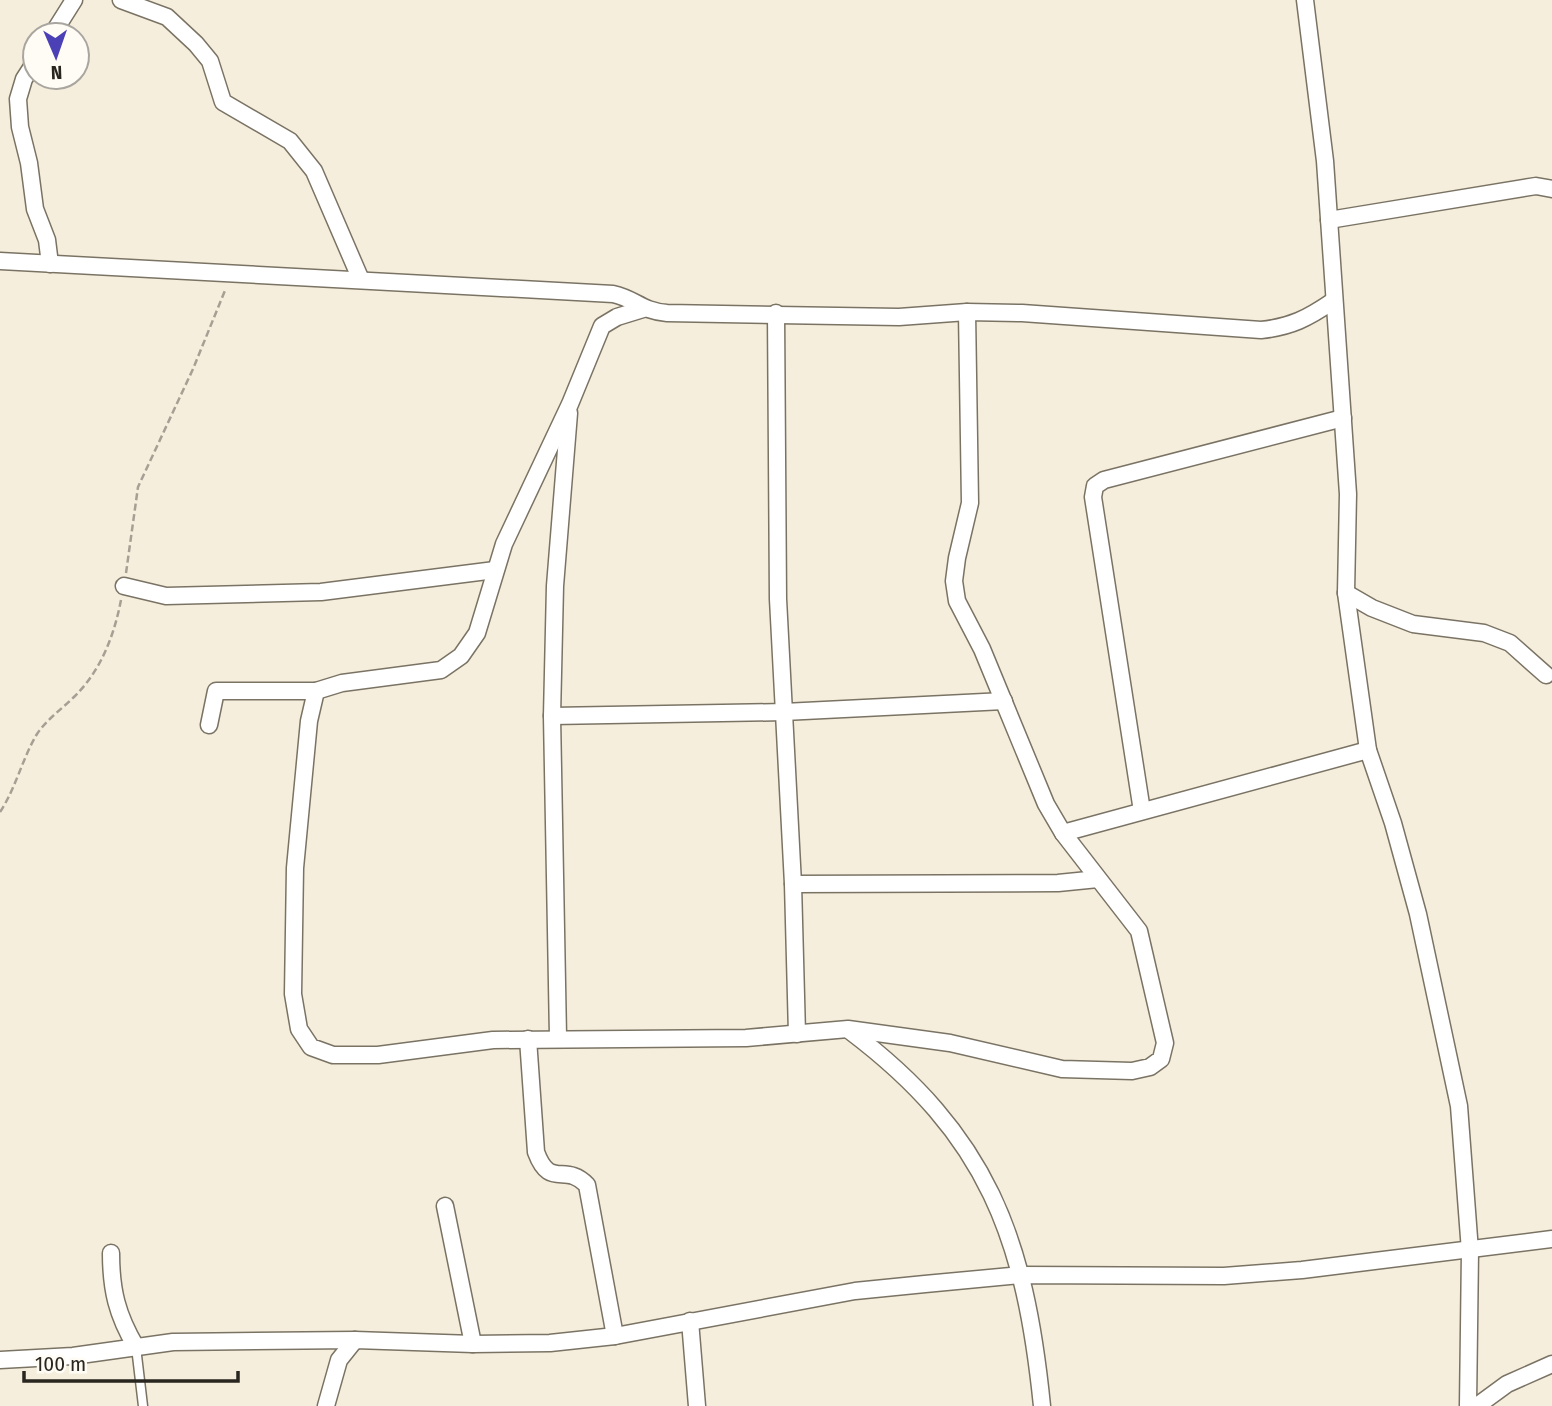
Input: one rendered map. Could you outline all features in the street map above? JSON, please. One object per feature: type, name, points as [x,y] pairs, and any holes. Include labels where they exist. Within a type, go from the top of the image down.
[{"type":"street","points":[[61,21],[74,0]]},
{"type":"street","points":[[121,0],[167,17],[210,61],[223,102],[290,141],[314,171],[361,280]]},
{"type":"street","points":[[1305,0],[1321,113],[1343,418],[1348,494],[1346,593],[1368,750],[1393,823],[1418,914],[1450,1053],[1462,1130],[1471,1251],[1468,1406]]},
{"type":"street","points":[[22,91],[19,108],[35,209],[47,240],[50,264]]},
{"type":"street","points":[[1329,220],[1536,186],[1552,189]]},
{"type":"street","points":[[0,261],[613,294],[625,297],[643,309],[667,313],[899,317],[967,312],[1261,330],[1286,328],[1304,321],[1333,301]]},
{"type":"street","points":[[209,725],[216,691],[316,691],[342,683],[441,670],[461,656],[477,633],[504,544],[570,404],[602,326],[617,317],[643,309]]},
{"type":"street","points":[[316,691],[309,721],[295,868],[293,995],[299,1029],[311,1047],[333,1055],[378,1055],[493,1040],[558,1037],[746,1038],[848,1029],[950,1043],[1062,1069],[1096,1072],[1150,1067],[1161,1059],[1165,1043],[1139,931],[1063,833],[1028,764],[1004,701],[957,601],[954,581],[970,503],[967,312]]},
{"type":"street","points":[[776,313],[776,500],[797,1034]]},
{"type":"street","points":[[558,1037],[552,716],[555,586],[570,404]]},
{"type":"street","points":[[1142,811],[1093,497],[1096,486],[1104,480],[1343,418]]},
{"type":"street","points":[[124,586],[166,596],[321,592],[495,570]]},
{"type":"street","points":[[1346,593],[1372,608],[1413,624],[1484,633],[1510,643],[1546,675]]},
{"type":"street","points":[[552,716],[784,712],[1004,701]]},
{"type":"street","points":[[1063,833],[1368,750]]},
{"type":"street","points":[[793,884],[1058,883],[1098,879]]},
{"type":"street","points":[[848,1029],[903,1072],[965,1145],[989,1184],[1021,1275],[1036,1339],[1042,1406]]},
{"type":"street","points":[[528,1039],[536,1152],[542,1168],[551,1174],[580,1177],[587,1185],[615,1336]]},
{"type":"street","points":[[446,1206],[473,1344]]},
{"type":"street","points":[[0,1360],[73,1356],[173,1342],[355,1340],[473,1344],[550,1343],[615,1336],[855,1291],[1021,1275],[1224,1276],[1471,1251],[1552,1239]]},
{"type":"street","points":[[111,1253],[113,1298],[121,1321],[136,1347]]},
{"type":"street","points":[[690,1321],[697,1406]]},
{"type":"street","points":[[326,1406],[339,1360],[355,1340]]},
{"type":"street","points":[[1477,1406],[1507,1384],[1552,1364]]},
{"type":"lane","points":[[136,1347],[143,1406]]},
{"type":"path","points":[[0,812],[11,795],[36,735],[76,695],[100,663],[114,633],[124,586],[138,487],[193,369],[232,273]]}]
